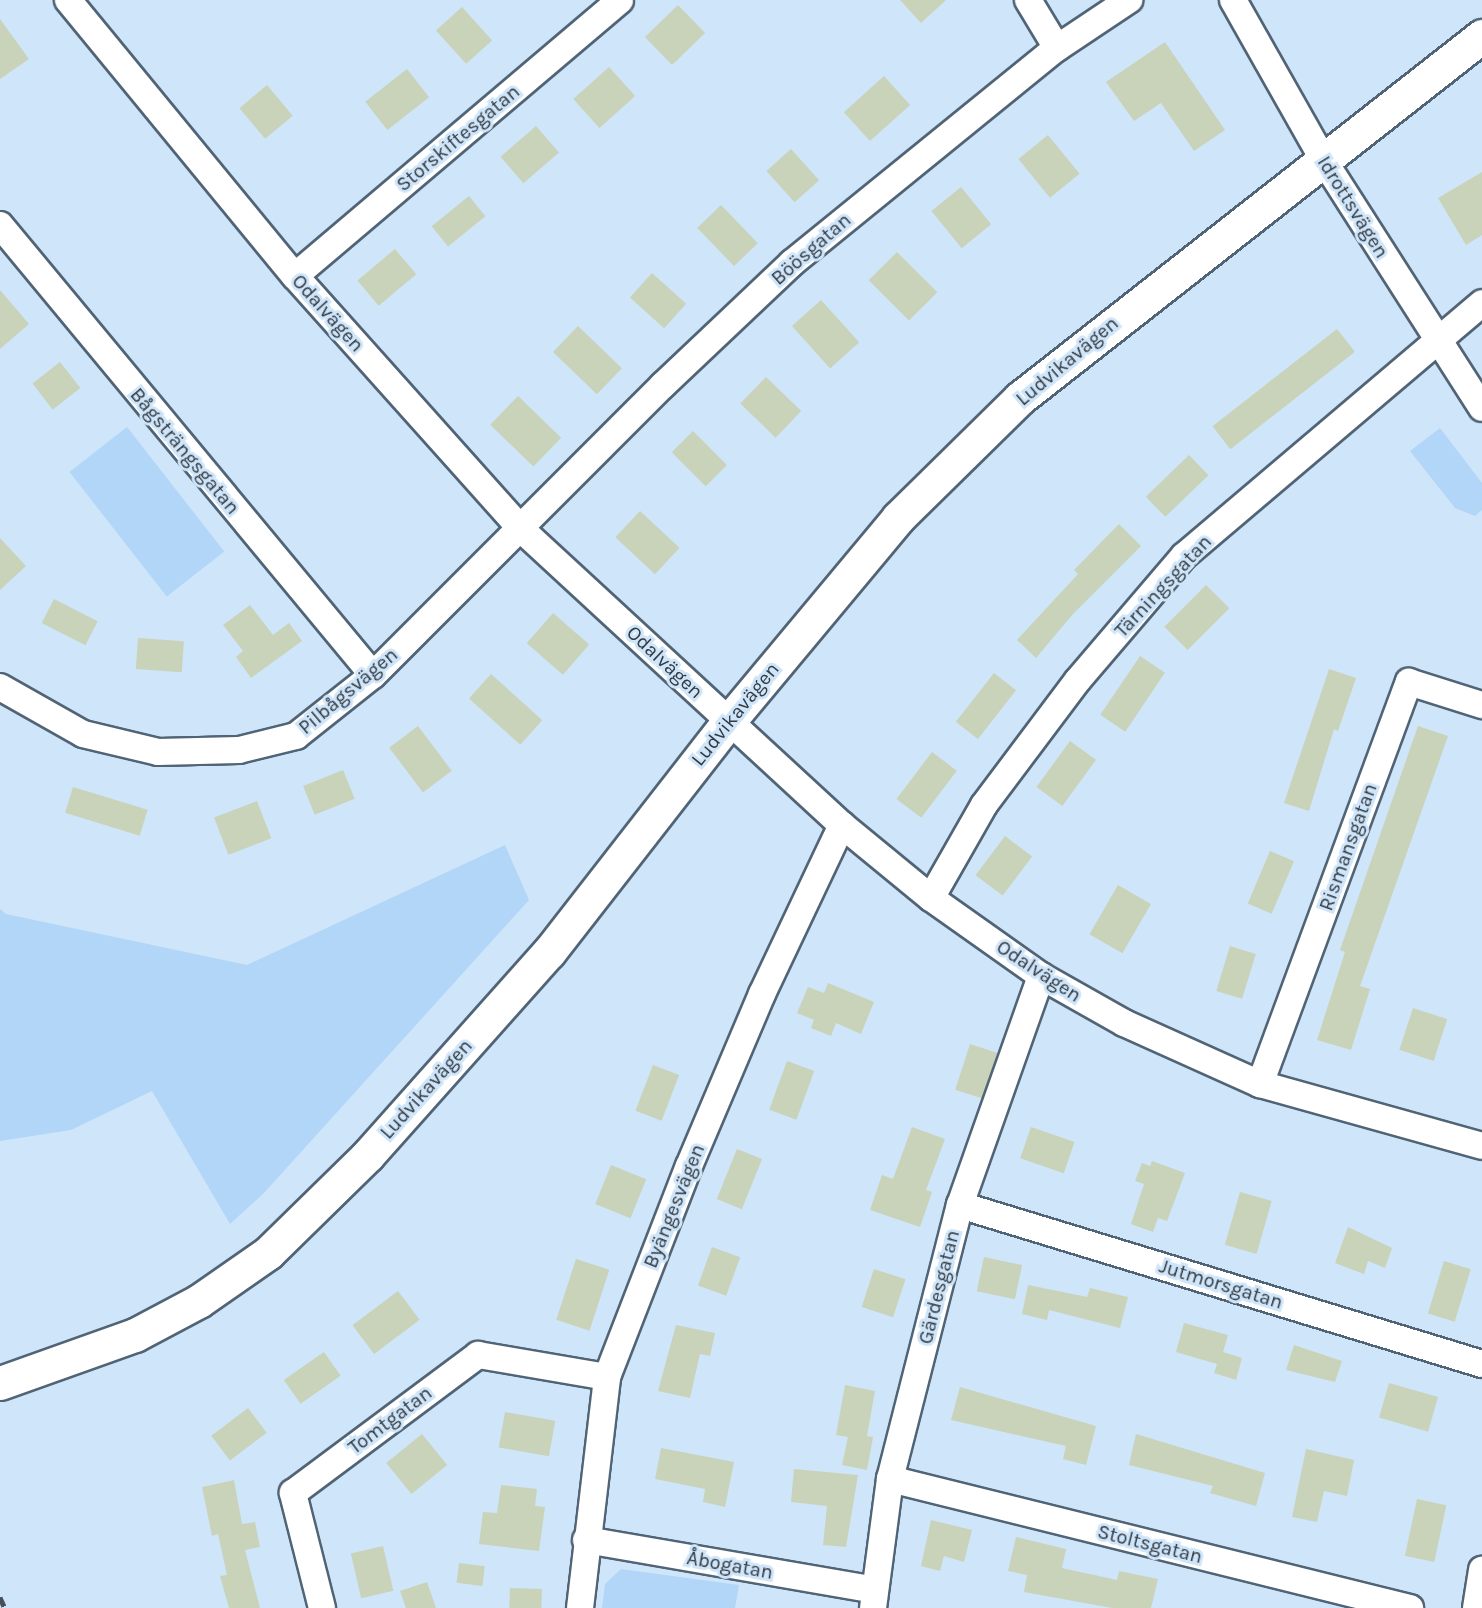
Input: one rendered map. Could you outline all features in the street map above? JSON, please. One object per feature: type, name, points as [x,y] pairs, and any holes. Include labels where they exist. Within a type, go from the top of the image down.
[{"type":"street","name":"Odalvägen","points":[[68,0],[295,276],[521,529],[842,825],[931,898],[1041,976],[1124,1023],[1260,1084],[1482,1146]]},
{"type":"street","name":"Storskiftesgatan","points":[[295,276],[620,0]]},
{"type":"street","points":[[1028,0],[1057,48]]},
{"type":"street","name":"Böösgatan","points":[[521,529],[663,385],[792,263],[1057,48],[1129,0]]},
{"type":"street","name":"Idrottsvägen","points":[[1233,0],[1324,161],[1482,408]]},
{"type":"street","name":"Ludvikavägen","points":[[0,1383],[135,1335],[199,1301],[268,1252],[368,1155],[549,952],[729,721],[898,518],[1020,398],[1147,295],[1324,161],[1482,36]]},
{"type":"street","name":"Bågsträngsgatan","points":[[0,225],[374,675]]},
{"type":"street","name":"Tärningsgatan","points":[[931,898],[984,805],[1078,680],[1184,556],[1437,338],[1482,303]]},
{"type":"street","name":"Pilbågsvägen","points":[[0,687],[83,734],[158,752],[239,750],[296,736],[374,675],[521,529]]},
{"type":"street","name":"Rismansgatan","points":[[1260,1084],[1409,682],[1482,705]]},
{"type":"street","name":"Byängesvägen","points":[[580,1608],[586,1540],[607,1377],[693,1155],[762,994],[842,825]]},
{"type":"street","name":"Gärdesgatan","points":[[873,1599],[890,1479],[960,1205],[1041,976]]},
{"type":"street","name":"Jutmorsgatan","points":[[960,1205],[1482,1364]]},
{"type":"street","name":"Tomtgatan","points":[[322,1608],[293,1492],[478,1355],[607,1377]]},
{"type":"street","name":"Stoltsgatan","points":[[890,1479],[1410,1608]]},
{"type":"street","name":"Åbogatan","points":[[586,1540],[873,1599]]},
{"type":"street","points":[[1476,1608],[1482,1569]]},
{"type":"shaded area","points":[[127,427],[224,552],[167,596],[69,472]]},
{"type":"shaded area","points":[[1440,428],[1482,483],[1482,510],[1475,516],[1455,508],[1410,451]]},
{"type":"shaded area","points":[[505,845],[529,900],[263,1194],[230,1224],[152,1091],[71,1130],[0,1141],[0,909],[6,914],[247,965]]},
{"type":"shaded area","points":[[621,1569],[739,1585],[735,1608],[602,1608],[605,1584]]},
{"type":"building","points":[[900,0],[946,0],[921,23]]},
{"type":"building","points":[[678,5],[705,33],[672,65],[645,37]]},
{"type":"building","points":[[462,7],[492,40],[466,64],[436,30]]},
{"type":"building","points":[[0,19],[29,59],[0,79]]},
{"type":"building","points":[[1165,42],[1225,130],[1194,151],[1161,103],[1134,121],[1106,82]]},
{"type":"building","points":[[609,67],[635,96],[599,128],[573,99]]},
{"type":"building","points":[[407,69],[429,97],[387,130],[365,102]]},
{"type":"building","points":[[884,76],[910,105],[870,141],[844,112]]},
{"type":"building","points":[[267,85],[293,116],[265,139],[239,108]]},
{"type":"building","points":[[536,126],[559,152],[523,183],[501,157]]},
{"type":"building","points":[[1048,135],[1079,174],[1050,198],[1018,159]]},
{"type":"building","points":[[791,149],[819,180],[795,202],[766,171]]},
{"type":"building","points":[[1482,172],[1482,235],[1466,245],[1438,198]]},
{"type":"building","points":[[961,187],[991,224],[962,248],[931,211]]},
{"type":"building","points":[[469,196],[485,216],[448,246],[432,226]]},
{"type":"building","points":[[721,205],[758,243],[734,266],[697,228]]},
{"type":"building","points":[[395,249],[416,274],[379,306],[357,280]]},
{"type":"building","points":[[897,252],[937,292],[909,321],[869,280]]},
{"type":"building","points":[[652,273],[686,304],[664,328],[630,298]]},
{"type":"building","points":[[0,290],[29,324],[0,349]]},
{"type":"building","points":[[821,300],[859,342],[830,368],[792,326]]},
{"type":"building","points":[[578,326],[622,368],[597,394],[553,352]]},
{"type":"building","points":[[1337,329],[1355,352],[1230,449],[1212,426]]},
{"type":"building","points":[[60,362],[80,388],[53,410],[32,384]]},
{"type":"building","points":[[766,377],[801,411],[776,438],[740,404]]},
{"type":"building","points":[[518,396],[561,438],[533,466],[490,425]]},
{"type":"building","points":[[693,431],[727,465],[706,486],[672,452]]},
{"type":"building","points":[[1189,455],[1208,475],[1165,517],[1146,497]]},
{"type":"building","points":[[640,511],[679,548],[655,574],[615,537]]},
{"type":"building","points":[[1119,524],[1141,546],[1073,614],[1036,658],[1017,640],[1078,574],[1074,570]]},
{"type":"building","points":[[0,538],[26,566],[0,590]]},
{"type":"building","points":[[1206,585],[1229,608],[1188,650],[1164,627]]},
{"type":"building","points":[[54,599],[98,621],[85,645],[42,623]]},
{"type":"building","points":[[250,605],[273,635],[289,623],[302,641],[251,678],[236,657],[243,651],[223,625]]},
{"type":"building","points":[[553,613],[589,644],[563,675],[527,643]]},
{"type":"building","points":[[138,638],[184,641],[182,672],[136,669]]},
{"type":"building","points":[[1140,656],[1165,673],[1125,732],[1100,715]]},
{"type":"building","points":[[1329,669],[1356,678],[1338,731],[1334,729],[1309,811],[1284,803]]},
{"type":"building","points":[[994,673],[1016,690],[978,739],[956,722]]},
{"type":"building","points":[[491,674],[542,720],[520,745],[469,699]]},
{"type":"building","points":[[418,726],[452,771],[423,792],[389,748]]},
{"type":"building","points":[[1418,726],[1448,736],[1360,986],[1370,989],[1351,1050],[1317,1040],[1345,952],[1340,950]]},
{"type":"building","points":[[1070,741],[1096,760],[1062,806],[1036,787]]},
{"type":"building","points":[[932,752],[957,771],[921,818],[896,799]]},
{"type":"building","points":[[343,770],[355,799],[315,815],[303,786]]},
{"type":"building","points":[[73,787],[148,810],[140,836],[65,813]]},
{"type":"building","points":[[257,801],[271,838],[228,855],[214,817]]},
{"type":"building","points":[[1005,836],[1032,856],[1003,896],[976,875]]},
{"type":"building","points":[[1270,851],[1294,861],[1272,914],[1248,903]]},
{"type":"building","points":[[1118,885],[1151,904],[1122,953],[1090,934]]},
{"type":"building","points":[[1230,946],[1256,954],[1242,999],[1216,991]]},
{"type":"building","points":[[828,983],[874,1002],[861,1034],[836,1023],[831,1036],[811,1028],[814,1020],[797,1013],[808,987],[824,993]]},
{"type":"building","points":[[1413,1008],[1447,1019],[1434,1061],[1399,1050]]},
{"type":"building","points":[[970,1044],[998,1053],[983,1099],[955,1090]]},
{"type":"building","points":[[787,1061],[814,1071],[796,1120],[769,1110]]},
{"type":"building","points":[[653,1065],[679,1075],[662,1121],[635,1111]]},
{"type":"building","points":[[912,1127],[945,1139],[926,1190],[932,1192],[920,1227],[870,1210],[882,1175],[893,1179]]},
{"type":"building","points":[[1031,1127],[1074,1142],[1064,1173],[1020,1158]]},
{"type":"building","points":[[737,1149],[762,1159],[742,1209],[717,1199]]},
{"type":"building","points":[[1152,1161],[1185,1173],[1167,1221],[1158,1218],[1153,1232],[1131,1224],[1144,1184],[1135,1181],[1142,1163],[1150,1166]]},
{"type":"building","points":[[611,1165],[646,1179],[630,1218],[595,1204]]},
{"type":"building","points":[[1240,1192],[1272,1201],[1257,1254],[1225,1245]]},
{"type":"building","points":[[1348,1227],[1392,1248],[1385,1268],[1368,1261],[1364,1274],[1335,1263]]},
{"type":"building","points":[[712,1247],[740,1257],[726,1296],[698,1286]]},
{"type":"building","points":[[984,1257],[1022,1265],[1015,1299],[977,1291]]},
{"type":"building","points":[[576,1259],[609,1270],[590,1331],[556,1320]]},
{"type":"building","points":[[1444,1261],[1471,1269],[1455,1322],[1428,1314]]},
{"type":"building","points":[[874,1269],[905,1279],[893,1317],[862,1307]]},
{"type":"building","points":[[1028,1285],[1087,1297],[1090,1288],[1128,1297],[1120,1328],[1049,1310],[1047,1320],[1022,1314]]},
{"type":"building","points":[[398,1291],[420,1320],[374,1354],[352,1325]]},
{"type":"building","points":[[1184,1323],[1228,1335],[1223,1352],[1242,1358],[1236,1380],[1214,1373],[1217,1364],[1176,1352]]},
{"type":"building","points":[[676,1325],[715,1333],[710,1356],[700,1354],[690,1398],[658,1391]]},
{"type":"building","points":[[1294,1345],[1342,1361],[1335,1382],[1286,1370]]},
{"type":"building","points":[[324,1352],[341,1376],[300,1404],[284,1380]]},
{"type":"building","points":[[1389,1383],[1438,1397],[1428,1432],[1379,1418]]},
{"type":"building","points":[[845,1385],[875,1391],[867,1436],[873,1437],[867,1470],[842,1465],[848,1437],[836,1435]]},
{"type":"building","points":[[960,1387],[1096,1426],[1086,1465],[1063,1459],[1066,1446],[951,1420]]},
{"type":"building","points":[[248,1408],[267,1433],[230,1460],[211,1436]]},
{"type":"building","points":[[505,1412],[555,1421],[549,1456],[499,1447]]},
{"type":"building","points":[[422,1434],[447,1465],[411,1494],[386,1463]]},
{"type":"building","points":[[1136,1434],[1265,1473],[1256,1506],[1210,1493],[1213,1486],[1129,1465]]},
{"type":"building","points":[[661,1448],[734,1462],[725,1507],[703,1502],[705,1489],[655,1479]]},
{"type":"building","points":[[1306,1449],[1354,1460],[1347,1496],[1324,1491],[1317,1522],[1292,1517]]},
{"type":"building","points":[[794,1469],[858,1475],[846,1547],[823,1545],[827,1506],[791,1502]]},
{"type":"building","points":[[234,1480],[242,1524],[255,1522],[260,1547],[245,1550],[260,1608],[229,1608],[220,1576],[227,1575],[218,1534],[212,1536],[202,1487]]},
{"type":"building","points":[[501,1485],[537,1489],[535,1506],[545,1507],[539,1551],[479,1544],[483,1512],[497,1513]]},
{"type":"building","points":[[1417,1499],[1446,1505],[1434,1562],[1405,1556]]},
{"type":"building","points":[[931,1520],[972,1530],[964,1562],[944,1556],[940,1571],[921,1566]]},
{"type":"building","points":[[1016,1537],[1066,1549],[1062,1568],[1117,1580],[1119,1571],[1158,1579],[1151,1608],[1112,1608],[1024,1592],[1027,1575],[1008,1571]]},
{"type":"building","points":[[383,1546],[393,1591],[361,1598],[351,1553]]},
{"type":"building","points":[[459,1563],[485,1566],[482,1586],[457,1583]]},
{"type":"building","points":[[427,1582],[436,1608],[406,1608],[400,1591]]},
{"type":"building","points":[[510,1588],[542,1589],[541,1608],[509,1608]]},
{"type":"railway","points":[[0,1597],[5,1608]]}]
